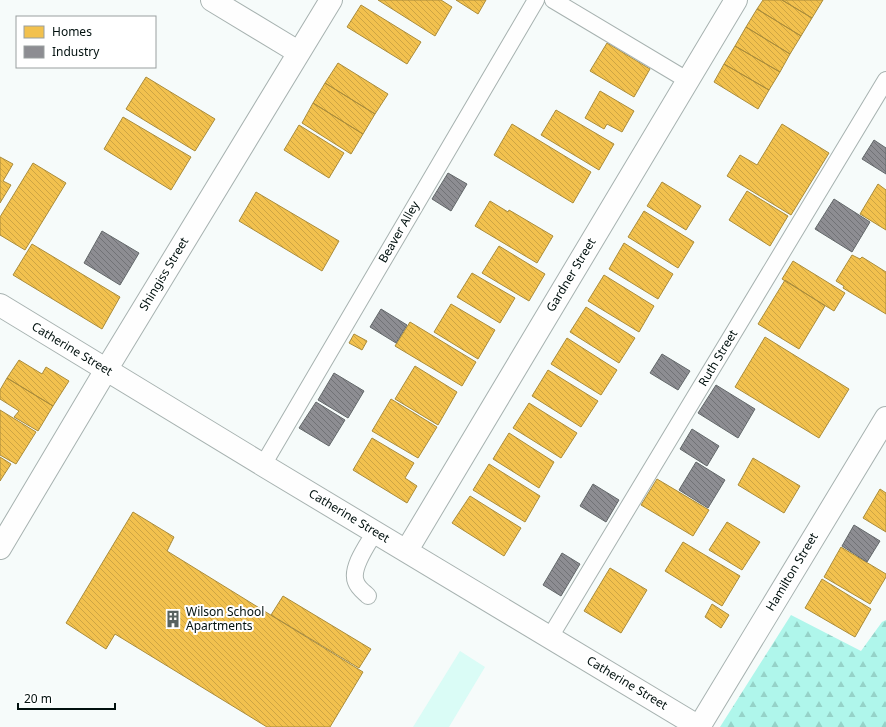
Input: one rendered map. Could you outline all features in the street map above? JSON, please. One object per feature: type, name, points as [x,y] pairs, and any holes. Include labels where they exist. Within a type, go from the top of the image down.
[{"type":"street","points":[[212,0],[298,52]]},
{"type":"street","name":"Shingiss Street","points":[[0,548],[298,52],[331,0]]},
{"type":"street","name":"Gardner Street","points":[[407,550],[736,0]]},
{"type":"street","name":"Catherine Street","points":[[0,305],[699,727]]},
{"type":"street","name":"Hamilton Street","points":[[699,727],[886,418]]},
{"type":"lane","name":"Beaver Alley","points":[[263,465],[536,0]]},
{"type":"lane","points":[[553,0],[687,80]]},
{"type":"lane","name":"Ruth Street","points":[[550,637],[886,80]]},
{"type":"lane","points":[[368,596],[355,581],[355,570],[360,558],[376,532]]},
{"type":"shaded area","points":[[460,651],[485,667],[449,727],[413,727]]},
{"type":"green space","points":[[791,615],[861,651],[882,622],[886,620],[886,727],[720,727]]},
{"type":"building: Homes","points":[[378,0],[441,0],[452,7],[435,36]]},
{"type":"building: Homes","points":[[456,0],[486,0],[478,14]]},
{"type":"building: Homes","points":[[763,0],[782,0],[812,18],[801,36],[757,9]]},
{"type":"building: Homes","points":[[782,0],[823,0],[812,18]]},
{"type":"building: Homes","points":[[361,5],[421,42],[407,64],[347,27]]},
{"type":"building: Homes","points":[[757,9],[801,36],[790,54],[746,27]]},
{"type":"building: Homes","points":[[746,27],[790,54],[780,72],[735,46]]},
{"type":"building: Homes","points":[[607,43],[650,69],[634,97],[590,71]]},
{"type":"building: Homes","points":[[735,46],[780,72],[769,90],[724,64]]},
{"type":"building: Homes","points":[[338,63],[388,94],[375,114],[325,83]]},
{"type":"building: Homes","points":[[724,64],[769,90],[758,109],[714,82]]},
{"type":"building: Homes","points":[[146,77],[215,119],[195,151],[126,109]]},
{"type":"building: Homes","points":[[325,83],[375,114],[363,134],[313,103]]},
{"type":"building: Homes","points":[[600,91],[634,111],[622,132],[607,124],[604,129],[585,118]]},
{"type":"building: Homes","points":[[313,103],[363,134],[351,154],[302,123]]},
{"type":"building: Homes","points":[[556,110],[614,144],[599,170],[541,135]]},
{"type":"building: Homes","points":[[123,117],[191,157],[171,190],[104,149]]},
{"type":"building: Homes","points":[[512,124],[591,172],[573,203],[494,155]]},
{"type":"building: Homes","points":[[782,124],[829,153],[791,215],[727,176],[740,155],[757,165]]},
{"type":"building: Homes","points":[[299,125],[344,153],[329,178],[284,150]]},
{"type":"building: Homes","points":[[0,157],[13,164],[3,181],[11,185],[0,203]]},
{"type":"building: Homes","points":[[33,163],[66,183],[25,250],[0,235],[0,217]]},
{"type":"building: Homes","points":[[662,182],[701,206],[686,230],[647,206]]},
{"type":"building: Homes","points":[[878,184],[886,190],[886,230],[860,214]]},
{"type":"building: Homes","points":[[747,191],[788,216],[770,246],[729,220]]},
{"type":"building: Homes","points":[[256,192],[339,241],[322,271],[239,221]]},
{"type":"building: Homes","points":[[490,201],[508,212],[509,210],[553,236],[537,263],[475,226]]},
{"type":"building: Homes","points":[[644,211],[694,242],[678,268],[628,237]]},
{"type":"building: Homes","points":[[624,243],[673,274],[658,299],[609,269]]},
{"type":"building: Homes","points":[[32,244],[120,297],[102,329],[13,275]]},
{"type":"building: Homes","points":[[499,246],[545,274],[529,301],[482,273]]},
{"type":"building: Homes","points":[[852,255],[860,259],[862,257],[886,272],[886,314],[843,288],[844,286],[836,281]]},
{"type":"building: Homes","points":[[793,261],[845,293],[834,311],[782,279]]},
{"type":"building: Homes","points":[[472,273],[515,298],[500,323],[457,297]]},
{"type":"building: Homes","points":[[604,275],[654,306],[639,332],[588,301]]},
{"type":"building: Homes","points":[[785,280],[825,306],[799,349],[758,324]]},
{"type":"building: Homes","points":[[451,304],[495,330],[478,359],[434,332]]},
{"type":"building: Homes","points":[[586,307],[635,338],[619,363],[570,332]]},
{"type":"building: Homes","points":[[410,322],[476,362],[462,386],[395,346]]},
{"type":"building: Homes","points":[[354,334],[367,341],[362,350],[349,343]]},
{"type":"building: Homes","points":[[765,337],[849,389],[819,438],[735,387]]},
{"type":"building: Homes","points":[[567,338],[617,370],[601,395],[551,364]]},
{"type":"building: Homes","points":[[19,360],[42,374],[46,367],[69,381],[53,406],[7,378]]},
{"type":"building: Homes","points":[[415,366],[457,392],[438,425],[395,399]]},
{"type":"building: Homes","points":[[548,370],[598,401],[581,427],[532,396]]},
{"type":"building: Homes","points":[[7,378],[53,406],[38,431],[14,417],[19,411],[0,399],[0,390]]},
{"type":"building: Homes","points":[[391,399],[437,427],[418,458],[372,431]]},
{"type":"building: Homes","points":[[529,403],[577,433],[561,458],[513,428]]},
{"type":"building: Homes","points":[[0,410],[36,432],[16,464],[0,455]]},
{"type":"building: Homes","points":[[509,433],[554,462],[539,488],[493,459]]},
{"type":"building: Homes","points":[[372,438],[414,463],[405,478],[417,486],[407,503],[353,470]]},
{"type":"building: Homes","points":[[0,457],[11,464],[0,481]]},
{"type":"building: Homes","points":[[753,458],[800,486],[784,513],[738,485]]},
{"type":"building: Homes","points":[[489,464],[540,496],[525,522],[473,490]]},
{"type":"building: Homes","points":[[657,479],[709,510],[693,536],[641,505]]},
{"type":"building: Homes","points":[[880,489],[886,493],[886,532],[863,518]]},
{"type":"building: Homes","points":[[470,496],[521,528],[504,556],[452,523]]},
{"type":"building: Homes","name":"Wilson School Apartments","points":[[133,512],[174,537],[167,551],[363,672],[330,727],[267,727],[115,634],[106,649],[66,623]]},
{"type":"building: Homes","points":[[727,522],[760,542],[742,570],[709,550]]},
{"type":"building: Homes","points":[[683,542],[740,576],[722,606],[665,571]]},
{"type":"building: Homes","points":[[841,547],[886,574],[886,577],[870,604],[824,577]]},
{"type":"building: Homes","points":[[610,568],[647,590],[621,633],[584,611]]},
{"type":"building: Homes","points":[[822,579],[871,609],[855,637],[805,608]]},
{"type":"building: Homes","points":[[283,596],[371,649],[359,668],[271,615]]},
{"type":"building: Homes","points":[[712,604],[729,615],[721,628],[705,617]]},
{"type":"building: Industry","points":[[874,140],[886,148],[886,174],[862,159]]},
{"type":"building: Industry","points":[[448,173],[467,184],[451,211],[432,199]]},
{"type":"building: Industry","points":[[834,199],[870,222],[852,252],[815,229]]},
{"type":"building: Industry","points":[[102,231],[139,253],[120,285],[84,263]]},
{"type":"building: Industry","points":[[381,309],[407,325],[396,343],[370,327]]},
{"type":"building: Industry","points":[[662,354],[690,371],[678,390],[650,373]]},
{"type":"building: Industry","points":[[334,373],[364,391],[348,418],[318,400]]},
{"type":"building: Industry","points":[[716,385],[755,409],[738,438],[698,413]]},
{"type":"building: Industry","points":[[316,402],[345,420],[329,446],[299,428]]},
{"type":"building: Industry","points":[[692,429],[719,446],[707,466],[680,449]]},
{"type":"building: Industry","points":[[696,462],[725,480],[708,508],[679,490]]},
{"type":"building: Industry","points":[[593,484],[619,500],[606,522],[580,506]]},
{"type":"building: Industry","points":[[854,525],[880,541],[867,562],[842,546]]},
{"type":"building: Industry","points":[[562,553],[580,564],[561,596],[543,585]]},
{"type":"place","name":"Wilson School Apartments","points":[[173,619]]}]
